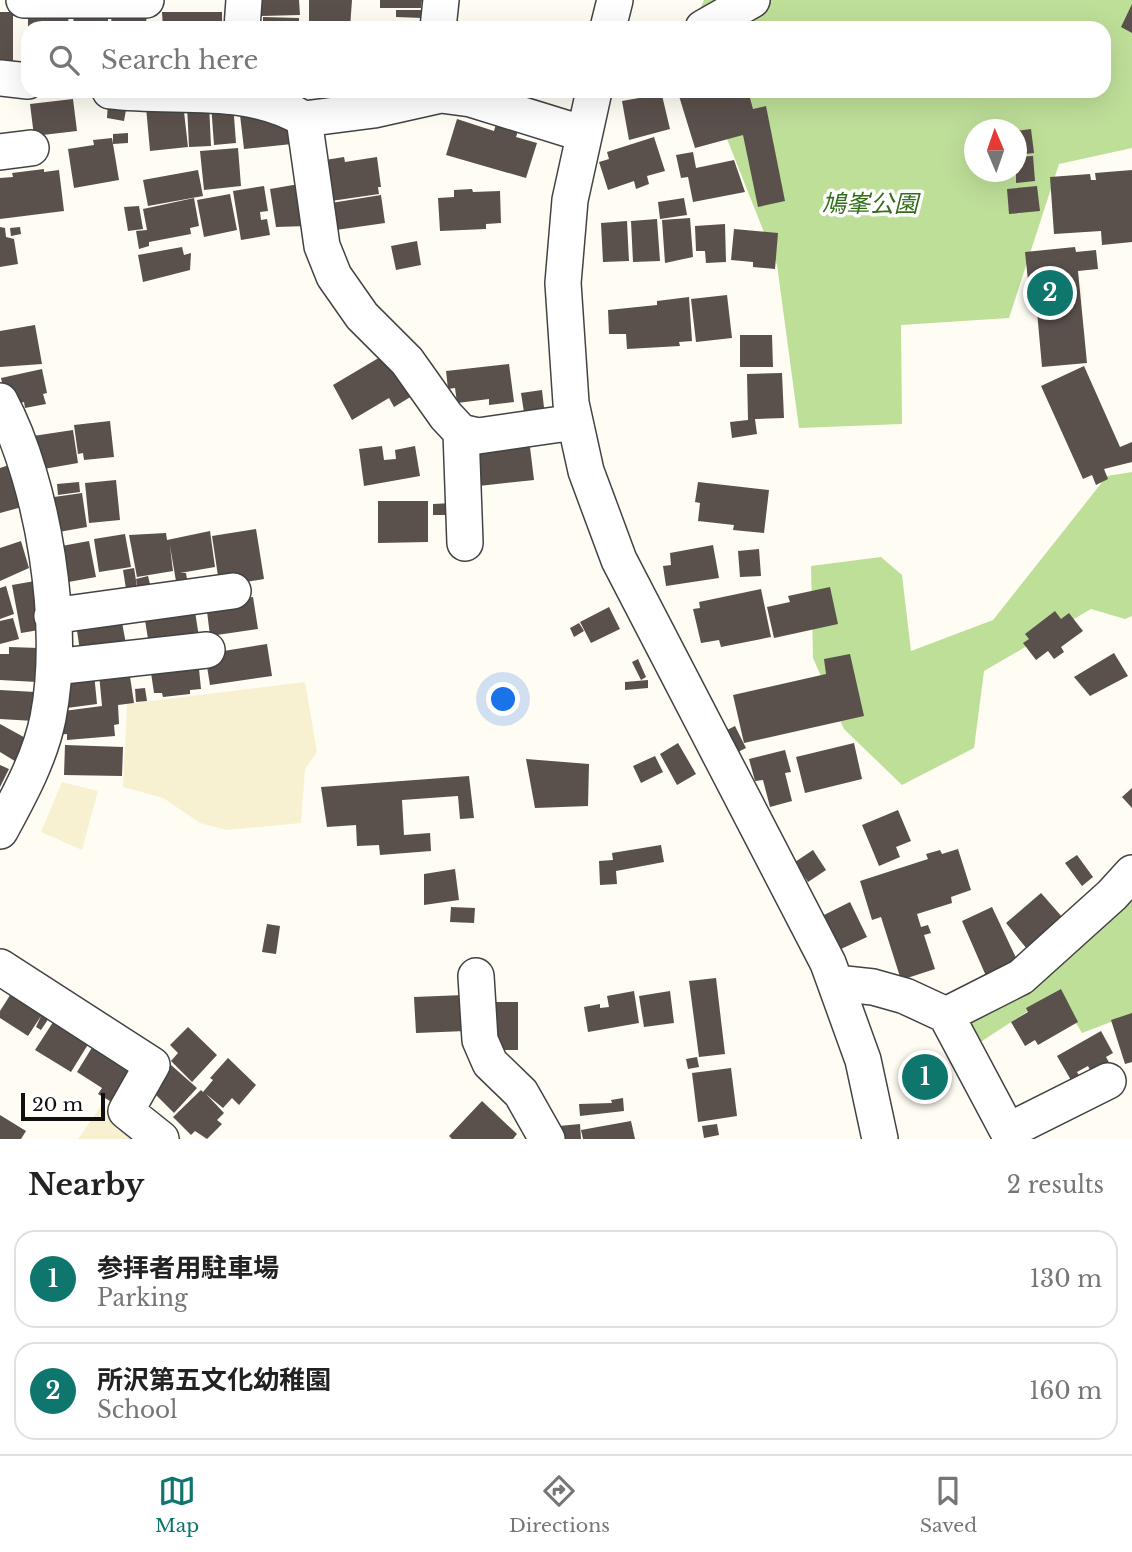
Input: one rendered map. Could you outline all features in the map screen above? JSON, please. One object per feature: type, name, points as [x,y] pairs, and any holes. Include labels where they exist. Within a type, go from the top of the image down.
[{"type":"street","points":[[24,0],[146,0]]},
{"type":"street","points":[[242,21],[244,0]]},
{"type":"street","points":[[439,21],[441,0]]},
{"type":"street","points":[[610,21],[615,0]]},
{"type":"street","points":[[715,21],[752,0]]},
{"type":"street","points":[[0,78],[21,80]]},
{"type":"street","points":[[253,98],[283,106],[304,119],[374,110],[421,98]]},
{"type":"street","points":[[466,98],[584,134]]},
{"type":"street","points":[[592,98],[570,200],[563,283],[565,354],[575,422],[598,508],[619,560],[836,983],[866,1073],[880,1139]]},
{"type":"street","points":[[304,119],[321,246],[334,276],[362,316],[407,361],[461,432],[465,543]]},
{"type":"street","points":[[0,401],[26,458],[41,516],[52,616],[54,667],[42,743],[0,831]]},
{"type":"street","points":[[461,432],[478,436],[575,422]]},
{"type":"street","points":[[52,616],[233,591]]},
{"type":"street","points":[[54,667],[207,650]]},
{"type":"street","points":[[946,1015],[1021,977],[1112,895],[1132,873]]},
{"type":"street","points":[[0,967],[152,1065],[126,1111],[161,1139]]},
{"type":"street","points":[[476,976],[480,1040],[490,1063],[521,1093],[547,1139]]},
{"type":"street","points":[[836,983],[873,986],[905,996],[946,1015],[1010,1135],[1108,1081]]},
{"type":"shaded area","points":[[305,682],[317,752],[305,769],[301,823],[226,830],[200,823],[163,798],[123,787],[127,704]]},
{"type":"shaded area","points":[[62,782],[98,791],[82,850],[41,832]]},
{"type":"shaded area","points":[[101,1106],[138,1139],[78,1139]]},
{"type":"green space","name":"鳩峯公園","points":[[704,0],[1132,0],[1132,148],[1059,164],[1009,318],[901,325],[902,424],[799,428],[777,265],[711,98],[1111,98],[1111,21],[695,21]]},
{"type":"green space","points":[[1132,472],[1132,616],[1125,619],[1091,609],[984,671],[974,748],[902,785],[844,729],[813,658],[811,566],[881,557],[902,575],[911,651],[993,620],[1107,476]]},
{"type":"green space","points":[[1132,895],[1132,1014],[1082,1033],[1057,992],[973,1047],[963,1015]]},
{"type":"building","points":[[261,0],[299,0],[300,15],[261,16]]},
{"type":"building","points":[[309,0],[352,0],[350,21],[309,21]]},
{"type":"building","points":[[380,0],[422,0],[421,8],[380,8]]},
{"type":"building","points":[[112,4],[147,5],[146,21],[111,21]]},
{"type":"building","points":[[1132,4],[1132,33],[1121,27]]},
{"type":"building","points":[[396,10],[422,10],[422,18],[396,17]]},
{"type":"building","points":[[108,11],[108,21],[74,21],[73,13]]},
{"type":"building","points":[[0,12],[13,12],[13,61],[0,64]]},
{"type":"building","points":[[162,12],[222,12],[222,21],[163,21]]},
{"type":"building","points":[[68,15],[68,21],[28,21],[28,17]]},
{"type":"building","points":[[263,17],[299,18],[299,21],[263,21]]},
{"type":"building","points":[[663,98],[670,129],[629,140],[622,101]]},
{"type":"building","points":[[680,98],[750,98],[753,109],[766,106],[785,201],[758,207],[743,135],[695,148]]},
{"type":"building","points":[[73,99],[77,131],[34,136],[30,104]]},
{"type":"building","points":[[108,102],[127,104],[124,121],[107,118]]},
{"type":"building","points":[[183,103],[188,147],[150,151],[146,107]]},
{"type":"building","points":[[233,103],[236,143],[214,145],[211,104]]},
{"type":"building","points":[[209,104],[211,146],[189,147],[187,105]]},
{"type":"building","points":[[240,115],[290,124],[292,144],[244,149]]},
{"type":"building","points":[[457,119],[494,131],[496,124],[518,131],[516,137],[537,143],[526,178],[446,155]]},
{"type":"building","points":[[1031,129],[1034,153],[1027,154],[1027,130]]},
{"type":"building","points":[[128,133],[128,143],[113,144],[113,134]]},
{"type":"building","points":[[654,137],[665,171],[647,176],[649,184],[636,189],[634,181],[608,190],[599,162],[609,159],[607,152]]},
{"type":"building","points":[[112,138],[119,180],[74,188],[68,149],[94,145],[93,140]]},
{"type":"building","points":[[238,148],[241,186],[204,190],[200,151]]},
{"type":"building","points":[[693,152],[696,168],[734,160],[745,192],[693,202],[688,177],[681,178],[676,155]]},
{"type":"building","points":[[1027,156],[1033,156],[1035,181],[1027,182]]},
{"type":"building","points":[[344,157],[345,162],[377,157],[381,187],[378,187],[379,194],[331,201],[325,160]]},
{"type":"building","points":[[44,169],[44,172],[59,170],[64,211],[0,219],[0,178],[13,177],[12,173]]},
{"type":"building","points":[[198,170],[203,196],[148,206],[143,180]]},
{"type":"building","points":[[1132,170],[1132,242],[1102,245],[1101,231],[1054,234],[1050,177],[1090,174],[1091,180],[1096,180],[1095,173]]},
{"type":"building","points":[[299,184],[307,226],[276,227],[270,189]]},
{"type":"building","points":[[264,186],[268,211],[260,212],[261,220],[267,219],[270,235],[241,240],[233,191]]},
{"type":"building","points":[[1037,186],[1040,211],[1009,214],[1007,189]]},
{"type":"building","points":[[472,189],[473,192],[500,191],[501,223],[486,224],[486,229],[440,231],[438,198],[454,197],[454,190]]},
{"type":"building","points":[[230,194],[237,230],[204,237],[197,200]]},
{"type":"building","points":[[381,195],[385,223],[336,230],[331,203]]},
{"type":"building","points":[[194,198],[199,226],[190,228],[191,234],[149,242],[149,246],[139,249],[136,231],[147,230],[143,209]]},
{"type":"building","points":[[684,198],[687,215],[660,219],[658,202]]},
{"type":"building","points":[[139,206],[143,229],[128,231],[124,207]]},
{"type":"building","points":[[690,218],[693,257],[665,263],[662,220]]},
{"type":"building","points":[[657,219],[660,261],[633,262],[631,221]]},
{"type":"building","points":[[627,221],[629,261],[603,262],[601,223]]},
{"type":"building","points":[[725,224],[726,262],[706,263],[705,251],[696,251],[695,226]]},
{"type":"building","points":[[0,227],[5,228],[6,237],[14,239],[18,264],[0,267]]},
{"type":"building","points":[[20,227],[21,234],[11,236],[10,228]]},
{"type":"building","points":[[734,229],[778,233],[775,269],[753,267],[753,262],[731,260]]},
{"type":"building","points":[[417,241],[421,265],[396,270],[391,246]]},
{"type":"building","points":[[182,247],[184,255],[191,253],[190,270],[143,282],[138,255]]},
{"type":"building","points":[[1075,247],[1076,252],[1096,250],[1098,269],[1078,271],[1087,363],[1042,367],[1035,289],[1029,290],[1025,252]]},
{"type":"building","points":[[727,295],[732,338],[696,342],[691,299]]},
{"type":"building","points":[[689,297],[692,341],[679,342],[680,346],[627,349],[626,334],[609,334],[608,310],[657,305],[657,301]]},
{"type":"building","points":[[35,325],[42,364],[0,367],[0,331]]},
{"type":"building","points":[[740,335],[772,335],[773,367],[740,367]]},
{"type":"building","points":[[387,353],[412,396],[394,407],[389,398],[352,420],[333,385]]},
{"type":"building","points":[[509,364],[514,402],[489,405],[489,399],[457,403],[455,388],[448,389],[446,371]]},
{"type":"building","points":[[1084,366],[1120,447],[1132,442],[1132,462],[1104,469],[1108,479],[1096,485],[1092,475],[1083,479],[1041,386]]},
{"type":"building","points":[[42,369],[47,393],[43,394],[46,404],[25,408],[24,402],[14,405],[9,385],[3,387],[1,378]]},
{"type":"building","points":[[782,373],[784,418],[755,419],[757,434],[732,438],[730,422],[748,420],[747,374]]},
{"type":"building","points":[[542,390],[545,416],[525,419],[521,393]]},
{"type":"building","points":[[110,421],[114,457],[84,460],[83,453],[78,454],[74,425]]},
{"type":"building","points":[[73,430],[78,463],[38,470],[33,436]]},
{"type":"building","points":[[529,439],[534,480],[479,486],[474,445]]},
{"type":"building","points":[[382,446],[384,460],[396,459],[395,450],[415,446],[420,476],[364,486],[359,449]]},
{"type":"building","points":[[9,465],[22,507],[0,513],[0,468]]},
{"type":"building","points":[[116,480],[120,520],[89,523],[85,483]]},
{"type":"building","points":[[79,482],[80,492],[58,495],[57,484]]},
{"type":"building","points":[[698,482],[769,490],[764,533],[733,530],[734,525],[698,521],[700,503],[695,502]]},
{"type":"building","points":[[82,493],[87,527],[53,533],[47,498]]},
{"type":"building","points":[[378,501],[428,501],[428,542],[378,543]]},
{"type":"building","points":[[453,503],[453,515],[433,515],[433,504]]},
{"type":"building","points":[[256,529],[264,579],[240,583],[239,574],[218,576],[212,536]]},
{"type":"building","points":[[210,531],[215,567],[180,573],[186,573],[188,585],[177,587],[170,546],[173,571],[137,577],[129,535],[166,533],[167,540]]},
{"type":"building","points":[[125,534],[131,567],[99,572],[94,539]]},
{"type":"building","points":[[21,541],[29,568],[0,581],[0,548]]},
{"type":"building","points":[[89,541],[96,577],[63,583],[56,547]]},
{"type":"building","points":[[713,545],[719,578],[666,586],[663,566],[671,565],[670,553]]},
{"type":"building","points":[[759,549],[761,576],[740,577],[738,551]]},
{"type":"building","points":[[134,568],[138,593],[127,595],[123,570]]},
{"type":"building","points":[[148,576],[152,592],[139,595],[136,579]]},
{"type":"building","points":[[35,581],[39,630],[21,633],[12,585]]},
{"type":"building","points":[[6,586],[14,614],[0,619],[0,588]]},
{"type":"building","points":[[830,587],[838,624],[774,638],[767,607],[790,602],[788,596]]},
{"type":"building","points":[[761,589],[771,637],[721,647],[719,640],[701,643],[693,609],[700,608],[699,602]]},
{"type":"building","points":[[253,597],[258,629],[210,636],[206,603]]},
{"type":"building","points":[[194,605],[199,637],[149,645],[144,614]]},
{"type":"building","points":[[609,607],[620,629],[591,643],[580,622]]},
{"type":"building","points":[[1055,611],[1061,619],[1069,613],[1083,631],[1061,647],[1064,652],[1054,659],[1048,651],[1036,660],[1023,643],[1029,639],[1025,634]]},
{"type":"building","points":[[121,617],[126,644],[80,651],[76,624]]},
{"type":"building","points":[[13,618],[19,639],[0,644],[0,621]]},
{"type":"building","points":[[579,623],[584,631],[574,637],[570,628]]},
{"type":"building","points":[[267,644],[272,676],[210,685],[205,654]]},
{"type":"building","points":[[9,647],[39,648],[37,682],[0,680],[0,654],[9,654]]},
{"type":"building","points":[[1114,653],[1128,676],[1090,696],[1074,677]]},
{"type":"building","points":[[850,654],[864,716],[744,743],[733,695],[826,674],[824,659]]},
{"type":"building","points":[[198,659],[201,689],[190,690],[190,694],[163,697],[162,693],[154,693],[150,666]]},
{"type":"building","points":[[638,659],[646,677],[641,680],[632,662]]},
{"type":"building","points":[[129,670],[134,703],[118,705],[119,724],[114,725],[115,736],[67,740],[67,734],[53,735],[56,712],[102,706],[99,674]]},
{"type":"building","points":[[94,673],[97,704],[67,708],[61,677]]},
{"type":"building","points":[[648,680],[648,688],[625,690],[625,682]]},
{"type":"building","points":[[145,688],[147,701],[136,702],[135,689]]},
{"type":"building","points":[[0,690],[35,692],[34,721],[0,719]]},
{"type":"building","points":[[0,724],[31,741],[18,763],[0,752]]},
{"type":"building","points":[[735,726],[746,748],[738,752],[727,730]]},
{"type":"building","points":[[678,743],[696,774],[677,785],[660,754]]},
{"type":"building","points":[[854,743],[862,779],[805,793],[796,757]]},
{"type":"building","points":[[65,745],[123,747],[122,776],[64,775]]},
{"type":"building","points":[[785,750],[791,772],[785,773],[792,801],[770,807],[763,780],[755,781],[749,759]]},
{"type":"building","points":[[655,756],[663,772],[641,783],[633,766]]},
{"type":"building","points":[[526,759],[589,764],[588,806],[535,808]]},
{"type":"building","points":[[0,765],[9,769],[0,787]]},
{"type":"building","points":[[469,776],[474,818],[460,819],[458,796],[402,800],[404,835],[430,833],[431,851],[380,855],[379,845],[357,846],[356,825],[327,827],[321,787]]},
{"type":"building","points":[[1132,788],[1132,808],[1122,797]]},
{"type":"building","points":[[898,810],[911,841],[896,847],[900,857],[879,866],[862,825]]},
{"type":"building","points":[[661,845],[664,862],[616,871],[617,884],[600,885],[599,861],[613,860],[612,853]]},
{"type":"building","points":[[958,849],[971,890],[951,897],[952,903],[917,914],[921,927],[928,925],[931,933],[924,935],[935,969],[901,980],[881,917],[872,920],[860,881],[928,859],[926,854],[940,850],[942,854]]},
{"type":"building","points":[[813,850],[826,870],[808,882],[795,862]]},
{"type":"building","points":[[1077,855],[1093,877],[1082,886],[1065,863]]},
{"type":"building","points":[[455,869],[459,900],[424,905],[424,874]]},
{"type":"building","points":[[1041,893],[1063,918],[1027,949],[1006,923]]},
{"type":"building","points":[[850,902],[867,937],[841,949],[824,915]]},
{"type":"building","points":[[451,907],[475,908],[474,923],[450,922]]},
{"type":"building","points":[[992,907],[1018,962],[986,976],[962,921]]},
{"type":"building","points":[[267,924],[280,926],[276,954],[262,952]]},
{"type":"building","points":[[716,978],[725,1054],[699,1057],[689,981]]},
{"type":"building","points":[[14,989],[53,1012],[41,1030],[36,1027],[41,1016],[28,1036],[0,1018],[0,1011]]},
{"type":"building","points":[[1061,989],[1078,1022],[1038,1045],[1035,1040],[1025,1046],[1011,1022],[1028,1012],[1026,1008]]},
{"type":"building","points":[[634,991],[639,1023],[588,1032],[584,1007],[600,1004],[600,1008],[609,1007],[607,996]]},
{"type":"building","points":[[670,991],[674,1023],[644,1027],[639,996]]},
{"type":"building","points":[[464,995],[466,1031],[416,1033],[414,997]]},
{"type":"building","points":[[486,1002],[518,1002],[518,1050],[486,1050]]},
{"type":"building","points":[[1132,1013],[1132,1062],[1125,1064],[1111,1020]]},
{"type":"building","points":[[57,1016],[92,1038],[71,1072],[35,1050]]},
{"type":"building","points":[[188,1027],[217,1055],[192,1082],[171,1061],[178,1053],[170,1045]]},
{"type":"building","points":[[1101,1031],[1113,1053],[1106,1057],[1110,1064],[1092,1074],[1088,1066],[1077,1072],[1083,1082],[1075,1087],[1057,1056]]},
{"type":"building","points":[[96,1041],[132,1071],[115,1104],[98,1094],[102,1088],[77,1072]]},
{"type":"building","points":[[697,1057],[699,1067],[688,1069],[686,1059]]},
{"type":"building","points":[[228,1058],[256,1085],[239,1105],[232,1098],[223,1108],[206,1094],[224,1113],[217,1120],[222,1124],[207,1139],[195,1131],[191,1135],[173,1117],[201,1090],[203,1092],[213,1080],[210,1078]]},
{"type":"building","points":[[171,1065],[197,1088],[174,1113],[150,1089]]},
{"type":"building","points":[[731,1068],[737,1116],[698,1122],[692,1073]]},
{"type":"building","points":[[623,1098],[624,1111],[580,1116],[579,1104],[612,1103],[611,1100]]},
{"type":"building","points":[[482,1101],[517,1134],[513,1139],[452,1139],[449,1136]]},
{"type":"building","points":[[0,1115],[26,1131],[21,1139],[0,1139]]},
{"type":"building","points":[[631,1121],[635,1139],[583,1139],[581,1130]]},
{"type":"building","points":[[580,1124],[581,1139],[560,1139],[559,1126]]},
{"type":"building","points":[[717,1124],[719,1135],[704,1138],[702,1126]]},
{"type":"place","name":"所沢第五文化幼稚園","points":[[1050,293]]},
{"type":"place","name":"参拝者用駐車場","points":[[925,1077]]}]
